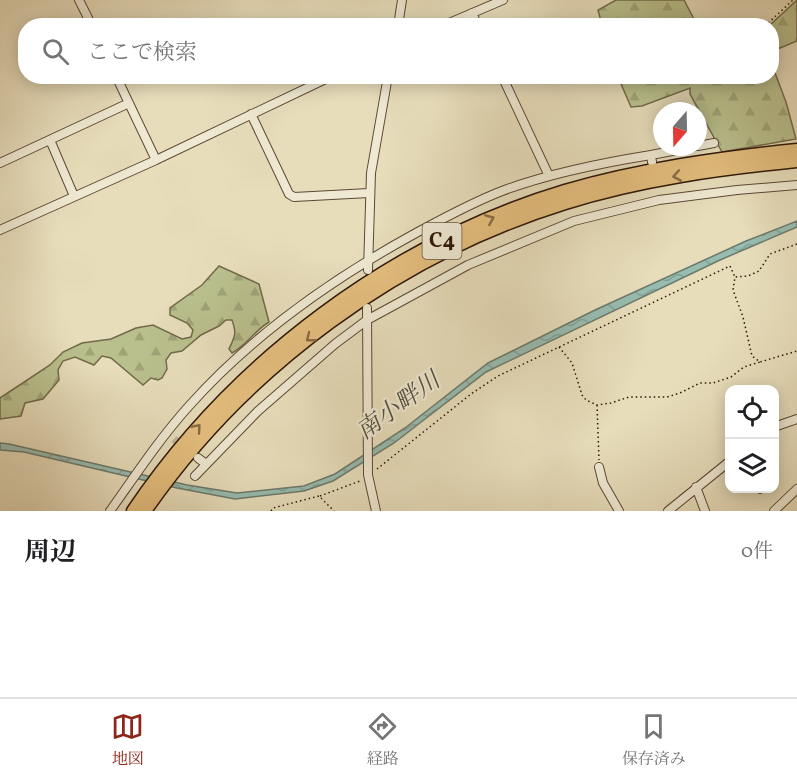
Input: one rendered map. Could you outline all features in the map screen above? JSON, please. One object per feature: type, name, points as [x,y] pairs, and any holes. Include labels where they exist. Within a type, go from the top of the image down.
[{"type":"highway","name":"C4","points":[[133,511],[165,475],[203,421],[292,338],[338,303],[380,276],[449,238],[518,208],[608,180],[687,164],[797,150]]},
{"type":"highway","name":"C4","points":[[165,475],[258,381],[299,346],[361,301],[444,253],[522,218],[566,202],[688,174],[797,161]]},
{"type":"highway","name":"C4","points":[[145,511],[151,493]]},
{"type":"street","points":[[79,0],[88,18]]},
{"type":"street","points":[[399,18],[402,0]]},
{"type":"street","points":[[460,18],[503,0]]},
{"type":"street","points":[[472,13],[474,18]]},
{"type":"street","points":[[120,84],[156,160]]},
{"type":"street","points":[[0,230],[156,160],[315,84]]},
{"type":"street","points":[[368,270],[369,193],[373,154],[386,84]]},
{"type":"street","points":[[506,84],[549,176]]},
{"type":"street","points":[[0,163],[129,103]]},
{"type":"street","points":[[251,114],[289,194],[294,197],[369,193]]},
{"type":"street","points":[[50,140],[74,196]]},
{"type":"street","points":[[707,144],[714,143]]},
{"type":"street","points":[[110,511],[142,468],[171,437],[204,390],[253,344],[306,300],[368,259],[450,214],[502,191],[549,176],[659,156]]},
{"type":"street","points":[[195,476],[258,411],[334,344],[367,320],[468,265],[564,225],[659,200],[797,185]]},
{"type":"street","points":[[657,189],[659,200]]},
{"type":"street","points":[[367,308],[368,476],[376,511]]},
{"type":"street","points":[[779,425],[797,419]]},
{"type":"street","points":[[198,458],[206,464]]},
{"type":"street","points":[[668,511],[725,464]]},
{"type":"street","points":[[599,467],[603,483],[619,511]]},
{"type":"street","points":[[696,487],[705,511]]},
{"type":"street","points":[[774,511],[797,489]]},
{"type":"path","points":[[774,18],[793,0]]},
{"type":"path","points":[[735,277],[748,276],[759,271],[770,254],[797,244]]},
{"type":"path","points":[[272,511],[273,508],[319,496],[368,476],[471,394],[498,376],[730,266],[735,277],[733,290],[743,316],[752,356],[760,362]]},
{"type":"path","points":[[558,346],[572,363],[582,395],[586,400],[597,405],[629,397],[668,397],[700,382],[713,383],[731,377],[744,367],[797,351]]},
{"type":"path","points":[[597,405],[599,467]]},
{"type":"path","points":[[319,496],[334,511]]},
{"type":"green space","points":[[616,0],[684,0],[693,18],[600,18],[598,10]]},
{"type":"green space","points":[[797,0],[797,41],[779,48],[779,18]]},
{"type":"green space","points":[[621,84],[779,84],[796,139],[722,152],[707,125],[707,102],[694,102],[690,94],[690,88],[642,106],[631,107]]},
{"type":"green space","points":[[219,266],[259,284],[269,322],[237,350],[232,353],[229,349],[235,332],[232,320],[226,320],[201,335],[182,351],[171,353],[166,360],[167,369],[162,378],[158,380],[151,378],[143,385],[111,358],[102,356],[94,365],[75,357],[63,361],[58,370],[59,380],[43,399],[25,403],[21,416],[0,419],[0,398],[50,365],[63,352],[82,343],[111,339],[136,328],[153,325],[182,339],[191,337],[193,330],[187,323],[170,315],[170,308],[202,285]]},
{"type":"water","points":[[797,221],[797,227],[720,260],[486,372],[394,443],[333,481],[304,491],[235,499],[177,488],[24,452],[0,450],[0,443],[9,444],[187,485],[237,493],[304,486],[335,474],[405,428],[488,363],[595,310],[746,241]]},
{"type":"tunnel","points":[[174,439],[185,448]]},
{"type":"water label","name":"南小畔川","points":[[399,407]]}]
